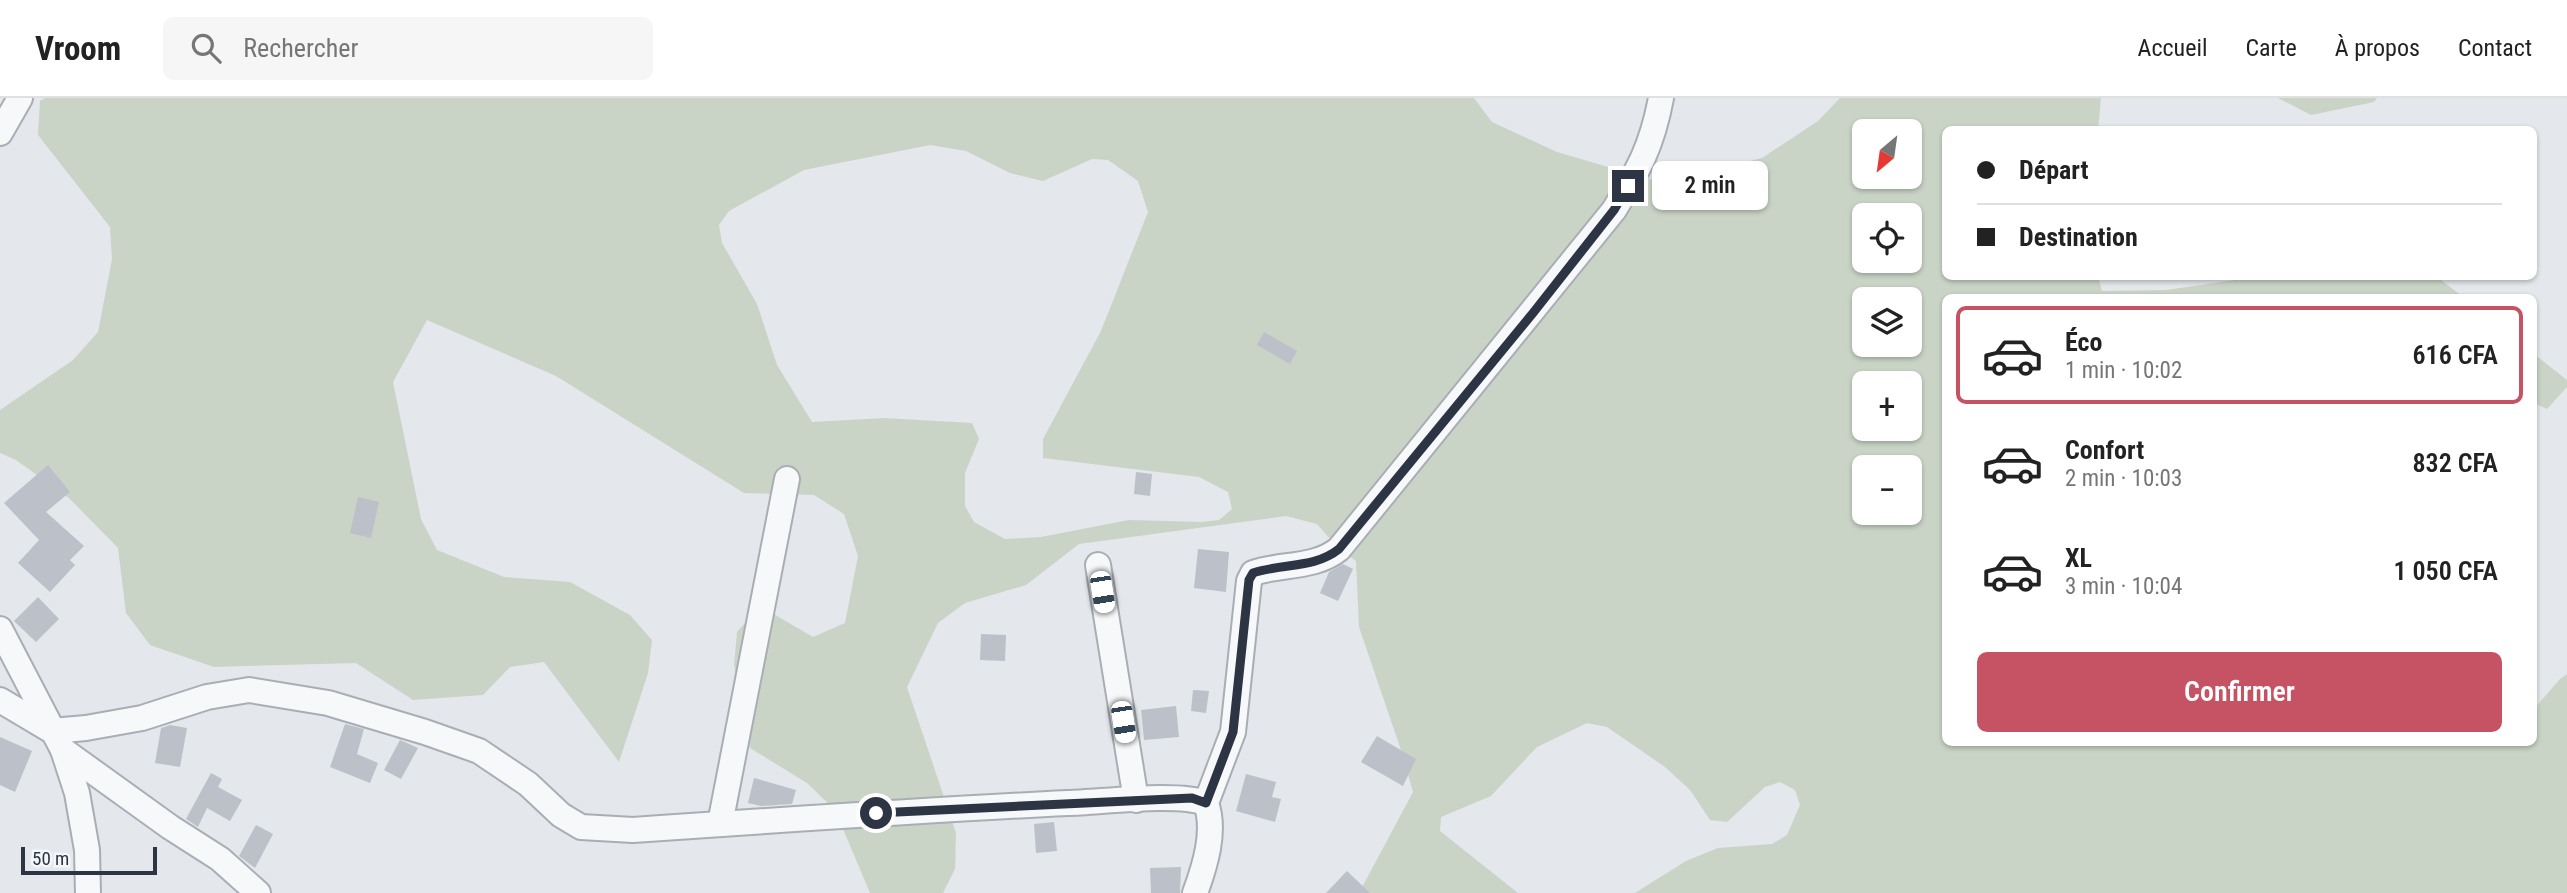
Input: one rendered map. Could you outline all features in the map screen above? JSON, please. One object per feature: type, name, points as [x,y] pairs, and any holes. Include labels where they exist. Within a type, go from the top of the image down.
[{"type":"street","points":[[0,133],[20,98]]},
{"type":"street","points":[[1195,893],[1206,863],[1210,815],[1206,803],[1233,732],[1249,580],[1253,573],[1310,564],[1328,558],[1339,549],[1614,210],[1643,163],[1655,130],[1661,98]]},
{"type":"street","points":[[720,824],[787,479]]},
{"type":"street","points":[[1098,565],[1136,800]]},
{"type":"street","points":[[0,629],[57,740],[77,793],[87,850],[88,893]]},
{"type":"street","points":[[57,740],[86,728],[142,718],[207,697],[248,690],[328,703],[479,751],[528,784],[561,816],[581,827],[633,831],[928,810],[1192,798],[1206,803]]},
{"type":"street","points":[[0,700],[170,827],[220,859],[258,893]]},
{"type":"green space","points":[[45,98],[1474,98],[1492,122],[1557,152],[1663,183],[1762,158],[1818,121],[1840,98],[2101,98],[2098,126],[1942,126],[1942,280],[2099,280],[2102,291],[2166,290],[2235,280],[2441,280],[2459,294],[1942,294],[1942,746],[2537,746],[2537,706],[2567,674],[2567,893],[1635,893],[1686,861],[1718,848],[1772,844],[1787,835],[1800,805],[1795,790],[1780,782],[1765,787],[1727,822],[1710,820],[1690,790],[1665,767],[1607,727],[1587,723],[1537,747],[1491,796],[1441,817],[1440,831],[1518,893],[1359,893],[1413,792],[1359,627],[1356,561],[1339,549],[1317,524],[1286,516],[1079,544],[1026,585],[965,603],[938,623],[907,687],[956,833],[955,869],[943,893],[870,893],[835,810],[807,783],[750,748],[734,665],[737,632],[760,606],[813,637],[845,623],[858,556],[844,514],[814,495],[744,493],[556,376],[427,320],[393,382],[421,519],[437,550],[504,577],[570,582],[630,615],[652,640],[648,673],[619,762],[544,662],[510,667],[483,695],[413,700],[356,663],[214,667],[150,645],[126,613],[118,548],[69,498],[16,460],[0,453],[0,410],[73,360],[98,332],[112,259],[110,227],[38,135],[40,101]],"holes":[[[930,145],[966,151],[1010,173],[1043,181],[1092,159],[1108,160],[1138,181],[1148,212],[1101,331],[1043,439],[1043,458],[1199,477],[1228,492],[1232,509],[1219,520],[1129,520],[1041,537],[1005,539],[974,522],[965,506],[965,473],[979,439],[972,423],[884,418],[812,422],[777,365],[757,304],[722,243],[719,225],[729,211],[804,170]]]},
{"type":"green space","points":[[2278,98],[2377,98],[2374,102],[2311,115]]},
{"type":"green space","points":[[2537,356],[2567,380],[2567,387],[2547,409],[2537,404]]},
{"type":"building","points":[[1264,332],[1297,351],[1290,364],[1257,345]]},
{"type":"building","points":[[48,465],[70,492],[46,512],[84,546],[70,560],[75,565],[50,592],[18,563],[39,540],[4,503]]},
{"type":"building","points":[[1136,472],[1152,474],[1150,496],[1134,494]]},
{"type":"building","points":[[358,497],[379,502],[371,538],[350,533]]},
{"type":"building","points":[[1198,549],[1229,552],[1226,592],[1194,588]]},
{"type":"building","points":[[1343,564],[1353,569],[1338,601],[1320,593],[1329,572]]},
{"type":"building","points":[[38,597],[59,619],[36,642],[14,621]]},
{"type":"building","points":[[981,634],[1006,635],[1005,661],[980,660]]},
{"type":"building","points":[[1193,690],[1209,691],[1206,713],[1191,711]]},
{"type":"building","points":[[1176,706],[1179,737],[1144,740],[1141,710]]},
{"type":"building","points":[[345,724],[364,729],[357,754],[378,763],[370,783],[330,767]]},
{"type":"building","points":[[170,725],[187,728],[180,767],[155,763],[161,728]]},
{"type":"building","points":[[1377,736],[1416,759],[1403,786],[1361,762]]},
{"type":"building","points":[[0,737],[32,751],[15,792],[0,785]]},
{"type":"building","points":[[400,740],[418,748],[401,779],[384,770]]},
{"type":"building","points":[[211,773],[222,779],[218,787],[242,800],[230,821],[207,808],[198,827],[186,819]]},
{"type":"building","points":[[1246,774],[1276,782],[1272,797],[1281,799],[1275,822],[1236,811]]},
{"type":"building","points":[[754,778],[796,790],[792,804],[761,806],[748,803]]},
{"type":"building","points":[[1054,822],[1057,851],[1036,853],[1034,824]]},
{"type":"building","points":[[256,825],[273,834],[255,868],[239,856]]},
{"type":"building","points":[[1181,867],[1180,893],[1151,893],[1150,868]]},
{"type":"building","points":[[1347,871],[1370,893],[1326,893]]},
{"type":"route","points":[[876,813],[1192,798],[1206,803],[1233,732],[1249,580],[1253,573],[1310,564],[1328,558],[1339,549],[1533,313],[1614,210],[1628,186]]}]
